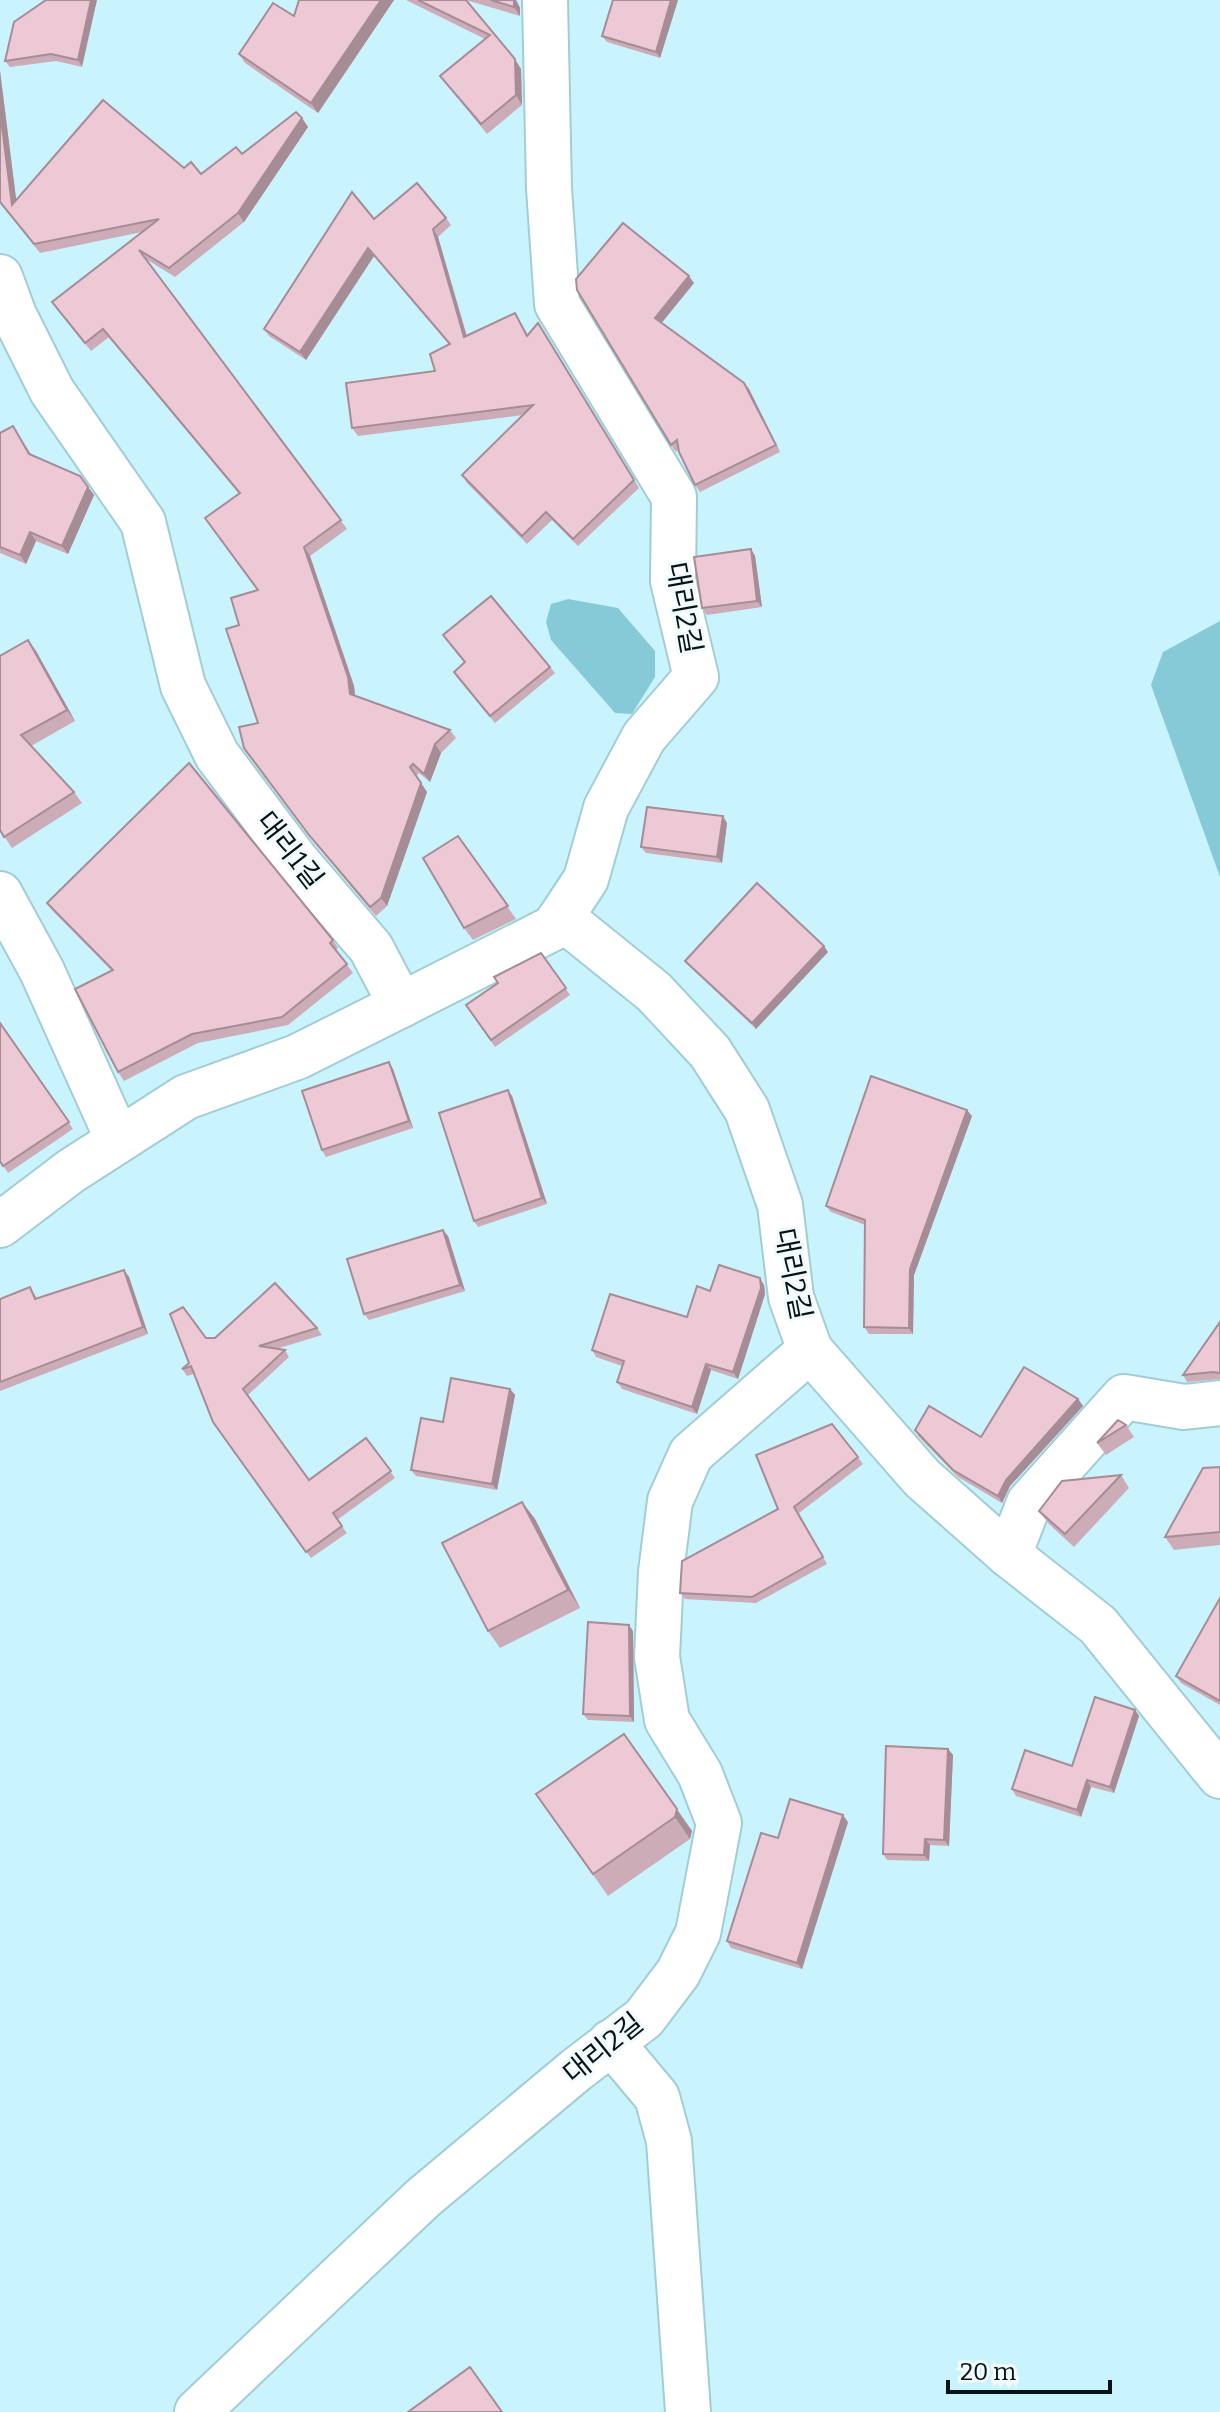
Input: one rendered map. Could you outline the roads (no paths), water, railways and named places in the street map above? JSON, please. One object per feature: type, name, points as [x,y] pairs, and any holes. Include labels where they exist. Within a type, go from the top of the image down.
[{"type":"street","name":"대리2길","points":[[197,2412],[423,2198],[644,2018],[678,1973],[698,1933],[719,1823],[700,1774],[667,1720],[664,1704],[657,1657],[661,1572],[670,1501],[691,1454],[810,1350],[791,1297],[780,1205],[747,1110],[710,1052],[654,992],[561,917],[586,879],[606,808],[644,737],[696,677],[673,581],[674,497],[557,304],[549,188],[545,0]]},
{"type":"street","name":"대리1길","points":[[0,277],[14,315],[52,391],[143,522],[183,686],[217,755],[295,859],[371,948],[401,1005]]},
{"type":"street","points":[[0,894],[42,971],[118,1140]]},
{"type":"street","points":[[0,1225],[118,1140],[186,1097],[297,1057],[553,928],[561,917]]},
{"type":"street","points":[[810,1350],[922,1478],[1009,1555],[1098,1625],[1220,1776]]},
{"type":"street","points":[[1009,1555],[1029,1503],[1124,1397],[1184,1407],[1220,1403]]},
{"type":"street","points":[[611,2042],[657,2097],[669,2141],[688,2412]]}]
